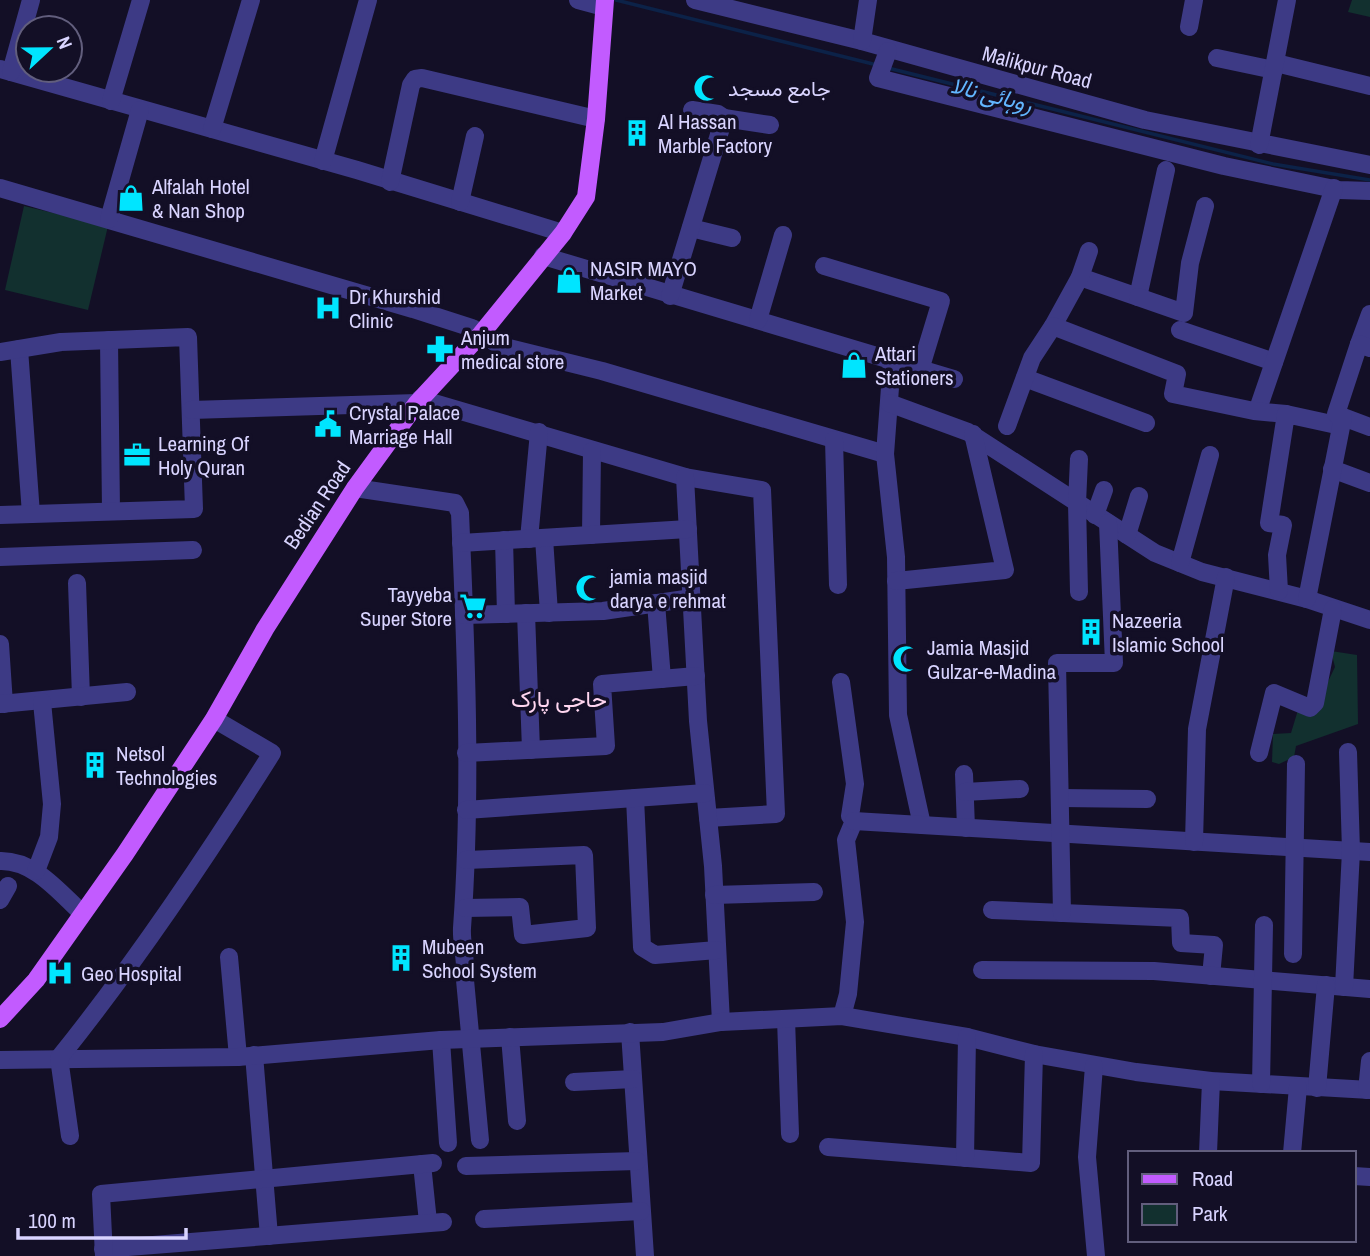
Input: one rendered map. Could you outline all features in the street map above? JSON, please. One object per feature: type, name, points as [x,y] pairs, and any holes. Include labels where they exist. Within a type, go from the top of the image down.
[{"type":"main road","name":"Bedian Road","points":[[0,1019],[36,980],[125,854],[214,719],[265,629],[355,488],[419,401],[485,329],[563,233],[586,197],[596,119],[605,3]]},
{"type":"street","points":[[31,0],[5,71],[323,161],[563,233]]},
{"type":"street","points":[[111,101],[141,0]]},
{"type":"street","points":[[212,129],[251,0]]},
{"type":"street","points":[[323,161],[368,0]]},
{"type":"street","points":[[578,0],[605,3]]},
{"type":"street","name":"Malikpur Road","points":[[695,0],[862,41],[885,60],[979,89],[1142,133],[1259,145],[1370,165]]},
{"type":"street","points":[[862,41],[868,0]]},
{"type":"street","points":[[1189,27],[1194,0]]},
{"type":"street","points":[[1259,145],[1287,0]]},
{"type":"street","points":[[1217,58],[1275,66],[1370,86]]},
{"type":"street","points":[[885,60],[878,78],[979,89],[1142,133],[1224,166],[1334,188],[1370,191]]},
{"type":"street","points":[[390,182],[415,79],[422,78],[596,119]]},
{"type":"street","points":[[110,216],[140,110]]},
{"type":"street","points":[[692,110],[770,125]]},
{"type":"street","points":[[670,296],[724,118]]},
{"type":"street","points":[[460,202],[475,136]]},
{"type":"street","points":[[1138,297],[1167,170]]},
{"type":"street","points":[[0,180],[110,216]]},
{"type":"street","points":[[0,188],[110,216],[414,304],[472,328],[485,329],[501,346],[603,372],[885,454]]},
{"type":"street","points":[[1258,409],[1334,188]]},
{"type":"street","points":[[1080,277],[1184,313],[1189,264],[1205,206]]},
{"type":"street","points":[[691,228],[732,238]]},
{"type":"street","points":[[758,320],[783,235]]},
{"type":"street","points":[[1007,426],[1032,358],[1080,277],[1089,251]]},
{"type":"street","points":[[543,256],[954,379]]},
{"type":"street","points":[[824,266],[941,301],[920,370]]},
{"type":"street","points":[[1342,421],[1336,414],[1364,346],[1370,314]]},
{"type":"street","points":[[1052,326],[1177,374],[1173,394],[1370,427]]},
{"type":"street","points":[[1180,330],[1274,362]]},
{"type":"street","points":[[0,352],[109,340],[188,337],[194,509],[0,515]]},
{"type":"street","points":[[109,340],[111,511]]},
{"type":"street","points":[[19,349],[31,514]]},
{"type":"street","points":[[892,360],[885,454],[897,581],[898,715],[922,825]]},
{"type":"street","points":[[1025,378],[1146,424]]},
{"type":"street","points":[[191,410],[419,401],[539,432],[592,451],[685,477],[762,490],[776,814],[708,818]]},
{"type":"street","points":[[889,403],[973,435],[1155,553],[1180,563],[1370,620]]},
{"type":"street","points":[[1279,591],[1276,555],[1283,525],[1269,523],[1286,414]]},
{"type":"street","points":[[1307,599],[1342,421]]},
{"type":"street","points":[[539,432],[537,538],[549,612]]},
{"type":"street","points":[[897,581],[1005,570],[973,435]]},
{"type":"street","points":[[834,440],[838,585]]},
{"type":"street","points":[[591,535],[592,451]]},
{"type":"street","points":[[1180,563],[1210,455]]},
{"type":"street","points":[[1079,459],[1079,593]]},
{"type":"street","points":[[1332,469],[1370,483]]},
{"type":"street","points":[[685,477],[696,676],[715,895],[721,1022]]},
{"type":"street","points":[[355,488],[455,503],[460,513],[466,753],[465,908],[462,931],[480,1140]]},
{"type":"street","points":[[1062,913],[1058,663],[1114,663],[1102,519],[1104,490]]},
{"type":"street","points":[[1127,535],[1139,496]]},
{"type":"street","points":[[461,543],[688,529]]},
{"type":"street","points":[[504,540],[506,614]]},
{"type":"street","points":[[0,557],[193,550]]},
{"type":"street","points":[[1194,842],[1197,729],[1226,577]]},
{"type":"street","points":[[77,583],[81,697]]},
{"type":"street","points":[[464,615],[603,611],[692,598]]},
{"type":"street","points":[[656,603],[662,679]]},
{"type":"street","points":[[1259,753],[1274,693],[1310,708],[1315,703],[1333,608]]},
{"type":"street","points":[[526,613],[531,750]]},
{"type":"street","points":[[0,644],[2,704],[127,692]]},
{"type":"street","points":[[466,753],[606,746],[601,684],[696,676]]},
{"type":"street","points":[[841,682],[855,784],[850,816],[854,821],[1370,852]]},
{"type":"street","points":[[36,871],[49,836],[52,804],[42,702]]},
{"type":"street","points":[[71,1136],[59,1058],[104,1002],[209,854],[272,752],[214,719]]},
{"type":"street","points":[[1317,1088],[1335,986],[1351,851],[1348,752]]},
{"type":"street","points":[[1293,954],[1296,764]]},
{"type":"street","points":[[966,828],[964,783],[1020,789]]},
{"type":"street","points":[[466,810],[705,793]]},
{"type":"street","points":[[635,798],[642,947],[655,955],[717,950]]},
{"type":"street","points":[[1061,798],[1147,799]]},
{"type":"street","points":[[842,1016],[848,994],[855,922],[846,840],[854,821]]},
{"type":"street","points":[[465,908],[520,907],[523,935],[587,928],[584,855],[466,860]]},
{"type":"street","points":[[0,861],[9,861],[36,871],[82,913]]},
{"type":"street","points":[[715,895],[814,892]]},
{"type":"street","points":[[992,910],[1180,918],[1181,943],[1214,945],[1211,976]]},
{"type":"street","points":[[1261,1084],[1264,925]]},
{"type":"street","points":[[229,957],[246,1056],[269,1236]]},
{"type":"street","points":[[982,970],[1030,973],[1154,971],[1370,989]]},
{"type":"street","points":[[0,1060],[246,1056],[441,1040],[663,1031],[721,1022],[842,1016],[967,1037],[1094,1066],[1211,1081],[1369,1090],[1370,1061]]},
{"type":"street","points":[[786,1019],[790,1134]]},
{"type":"street","points":[[630,1032],[645,1256]]},
{"type":"street","points":[[510,1037],[517,1121]]},
{"type":"street","points":[[965,1157],[967,1037]]},
{"type":"street","points":[[441,1040],[449,1143]]},
{"type":"street","points":[[828,1147],[1031,1163],[1034,1054]]},
{"type":"street","points":[[1094,1066],[1087,1157],[1096,1256]]},
{"type":"street","points":[[573,1082],[634,1079]]},
{"type":"street","points":[[1208,1151],[1211,1081]]},
{"type":"street","points":[[1292,1151],[1298,1087]]},
{"type":"street","points":[[466,1166],[637,1161]]},
{"type":"street","points":[[427,1163],[435,1222],[269,1236],[151,1251],[104,1253],[101,1194],[262,1178],[427,1163]]},
{"type":"street","points":[[484,1219],[641,1210]]},
{"type":"green space","points":[[1352,0],[1370,0],[1370,17],[1348,12]]},
{"type":"green space","points":[[24,206],[108,226],[88,310],[5,290]]},
{"type":"green space","points":[[1331,651],[1357,655],[1358,724],[1296,746],[1294,757],[1279,764],[1272,762],[1273,734],[1291,733],[1298,710],[1322,694],[1335,667]]},
{"type":"waterway","name":"روہائی نالا","points":[[616,0],[877,65]]},
{"type":"waterway","name":"روہائی نالا","points":[[888,68],[1273,164],[1370,180]]},
{"type":"place","name":"جامع مسجد","points":[[707,88]]},
{"type":"place","name":"Al Hassan Marble Factory","points":[[637,133]]},
{"type":"place","name":"Alfalah Hotel & Nan Shop","points":[[131,198]]},
{"type":"place","name":"NASIR MAYO Market","points":[[569,280]]},
{"type":"place","name":"Dr Khurshid Clinic","points":[[328,308]]},
{"type":"place","name":"Anjum medical store","points":[[440,349]]},
{"type":"place","name":"Attari Stationers","points":[[854,365]]},
{"type":"place","name":"Crystal Palace Marriage Hall","points":[[328,424]]},
{"type":"place","name":"Learning Of Holy Quran","points":[[137,455]]},
{"type":"place","name":"jamia masjid darya e rehmat","points":[[589,588]]},
{"type":"place","name":"Tayyeba Super Store","points":[[473,606]]},
{"type":"place","name":"Nazeeria Islamic School","points":[[1091,632]]},
{"type":"place","name":"Jamia Masjid Gulzar-e-Madina","points":[[906,659]]},
{"type":"place","name":"Netsol Technologies","points":[[95,765]]},
{"type":"place","name":"Mubeen School System","points":[[401,958]]},
{"type":"place","name":"Geo Hospital","points":[[60,973]]},
{"type":"district","name":"حاجی پارک","points":[[559,698]]}]
